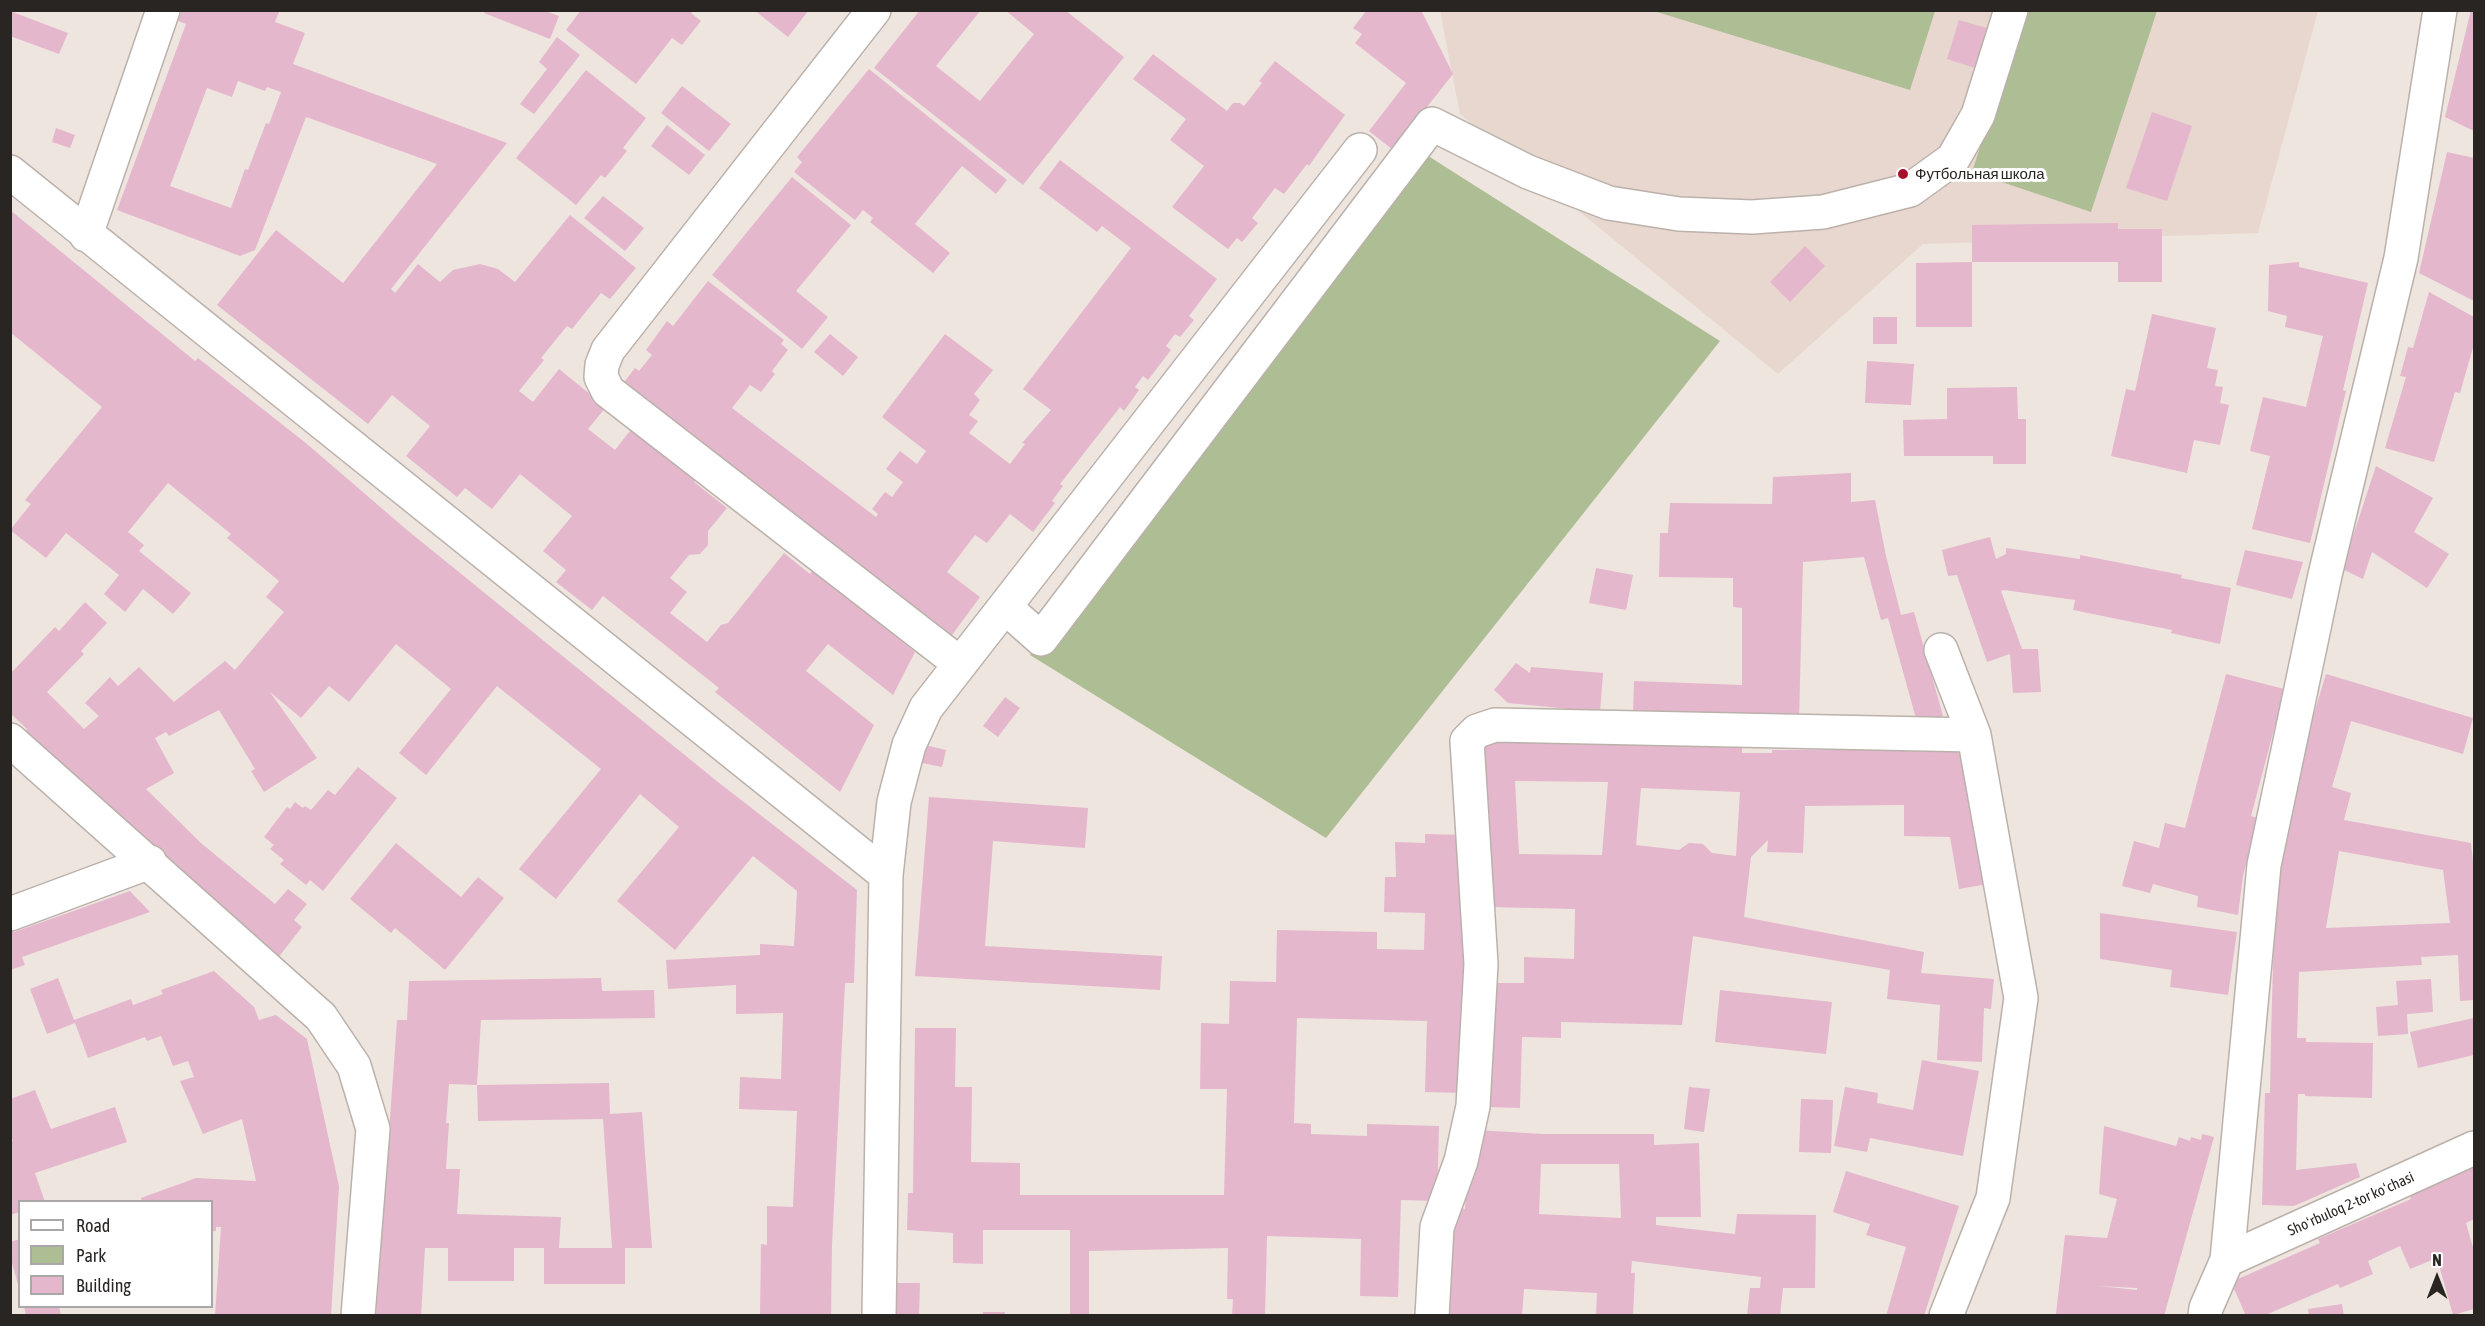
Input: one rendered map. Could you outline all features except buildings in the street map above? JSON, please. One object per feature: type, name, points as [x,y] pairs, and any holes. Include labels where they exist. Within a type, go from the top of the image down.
[{"type":"street","points":[[86,235],[163,10]]},
{"type":"street","points":[[874,10],[608,350],[600,377],[608,391],[959,663]]},
{"type":"street","points":[[1005,607],[1041,639],[1432,124],[1528,172],[1609,203],[1679,214],[1752,218],[1823,212],[1910,190],[1953,159],[1978,115],[2011,10]]},
{"type":"street","points":[[2205,1316],[2206,1308],[2227,1260],[2264,865],[2325,575],[2401,258],[2440,10]]},
{"type":"street","points":[[879,1316],[886,874],[894,802],[909,745],[926,708],[959,663],[1360,150]]},
{"type":"street","points":[[10,172],[886,874]]},
{"type":"street","points":[[1941,650],[1974,735],[2021,998],[1993,1198],[1946,1316]]},
{"type":"street","points":[[1432,1316],[1437,1227],[1461,1161],[1473,1106],[1481,964],[1467,741],[1477,731],[1495,725],[1974,735]]},
{"type":"street","points":[[10,740],[150,862],[321,1017],[354,1065],[373,1129],[358,1316]]},
{"type":"street","points":[[10,914],[150,862]]},
{"type":"street","name":"Shoʻrbuloq 2-tor koʻchasi","points":[[2227,1260],[2475,1148]]},
{"type":"shaded area","name":"Футбольная школа","points":[[1440,11],[2318,11],[2258,233],[1923,244],[1778,374],[1460,114]]},
{"type":"green space","points":[[1654,11],[1935,11],[1910,90]]},
{"type":"green space","points":[[2025,11],[2157,11],[2091,212],[1972,172]]},
{"type":"green space","points":[[1425,154],[1720,341],[1326,838],[1030,655]]},
{"type":"place","name":"Футбольная школа","points":[[1903,174]]}]
